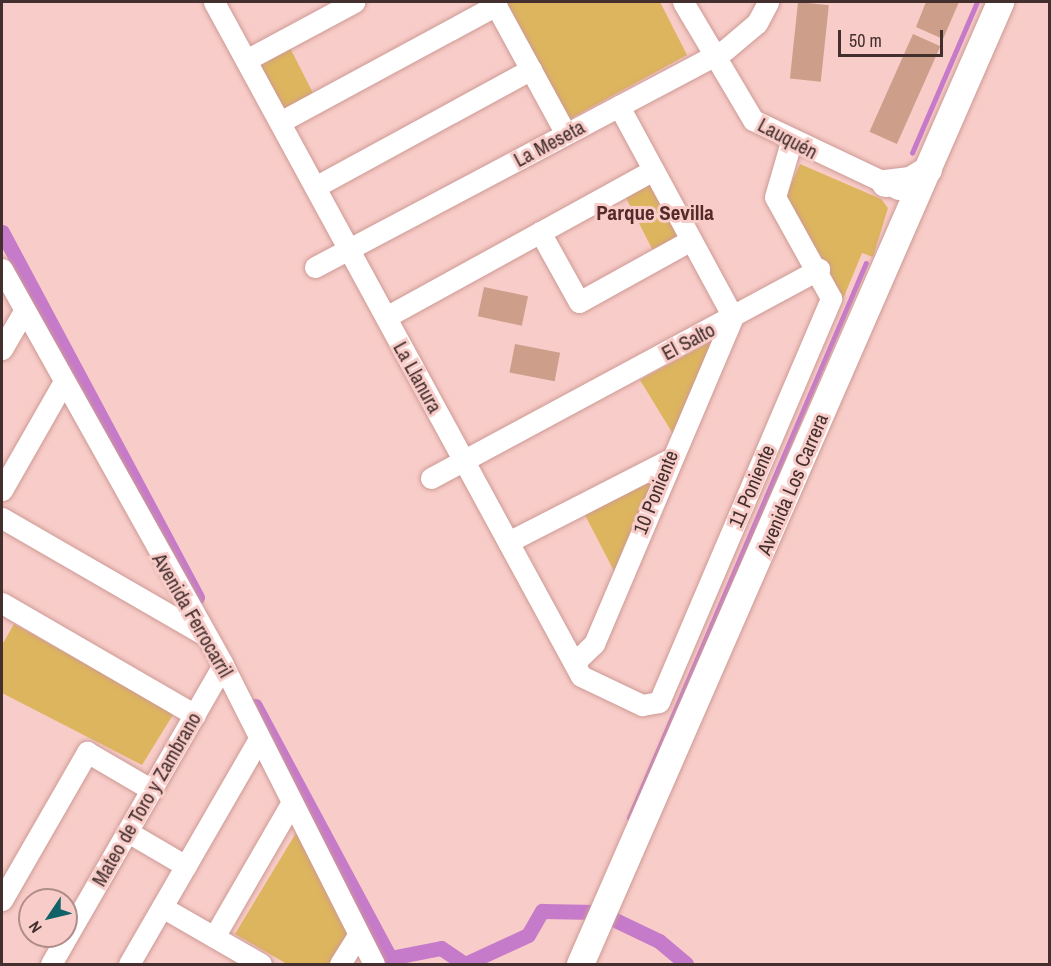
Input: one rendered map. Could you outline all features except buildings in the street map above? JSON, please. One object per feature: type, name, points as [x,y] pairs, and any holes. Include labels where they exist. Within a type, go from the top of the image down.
[{"type":"main road","name":"Avenida Los Carrera","points":[[579,964],[1000,2]]},
{"type":"main road","points":[[903,225],[885,183],[910,180],[928,169]]},
{"type":"street","name":"La Llanura","points":[[214,2],[581,676],[642,705],[659,702]]},
{"type":"street","points":[[246,60],[354,2]]},
{"type":"street","name":"Lauquén","points":[[683,2],[712,57],[753,120],[791,142],[916,197]]},
{"type":"street","name":"La Meseta","points":[[315,267],[712,57],[748,32],[768,2]]},
{"type":"street","points":[[280,122],[495,3],[566,134]]},
{"type":"street","points":[[315,187],[531,69]]},
{"type":"street","points":[[619,106],[733,317]]},
{"type":"street","points":[[791,142],[775,196],[819,269]]},
{"type":"street","points":[[386,317],[653,170]]},
{"type":"street","points":[[540,232],[579,302],[691,240]]},
{"type":"street","name":"Avenida Ferrocarril","points":[[2,269],[203,634],[224,665],[258,741],[292,802],[356,938],[374,964]]},
{"type":"street","name":"El Salto","points":[[431,478],[819,269]]},
{"type":"street","name":"11 Poniente","points":[[659,702],[831,298],[819,269]]},
{"type":"street","points":[[2,349],[24,311]]},
{"type":"street","name":"10 Poniente","points":[[574,663],[594,644],[668,460],[733,317]]},
{"type":"street","points":[[2,490],[63,383]]},
{"type":"street","points":[[508,542],[668,460]]},
{"type":"street","points":[[2,518],[203,634]]},
{"type":"street","points":[[5,612],[195,715]]},
{"type":"street","name":"Mateo de Toro y Zambrano","points":[[51,964],[224,665]]},
{"type":"street","points":[[132,964],[162,907],[258,741]]},
{"type":"street","points":[[2,900],[87,752],[152,790]]},
{"type":"street","points":[[214,937],[292,802]]},
{"type":"street","points":[[128,832],[186,866]]},
{"type":"street","points":[[162,907],[261,964]]},
{"type":"street","points":[[340,964],[356,938]]},
{"type":"shaded area","points":[[504,2],[660,2],[687,55],[568,120]]},
{"type":"shaded area","points":[[288,44],[314,95],[284,110],[258,59]]},
{"type":"shaded area","points":[[800,164],[881,199],[888,208],[873,257],[862,253],[843,299],[785,198]]},
{"type":"shaded area","points":[[654,180],[683,237],[654,252],[625,195]]},
{"type":"shaded area","points":[[714,340],[673,434],[640,380]]},
{"type":"shaded area","points":[[658,476],[615,573],[585,515]]},
{"type":"shaded area","points":[[14,624],[174,713],[142,765],[2,693],[2,645]]},
{"type":"shaded area","points":[[296,833],[356,943],[333,964],[287,964],[235,934]]},
{"type":"waterway","points":[[912,153],[977,2]]},
{"type":"waterway","points":[[2,232],[197,597]]},
{"type":"waterway","points":[[629,818],[866,263]]},
{"type":"waterway","points":[[255,706],[390,958],[441,948],[465,964],[528,935],[542,911],[596,912]]},
{"type":"waterway","points":[[613,919],[659,941],[686,964]]},
{"type":"district","name":"Parque Sevilla","points":[[655,213]]}]
